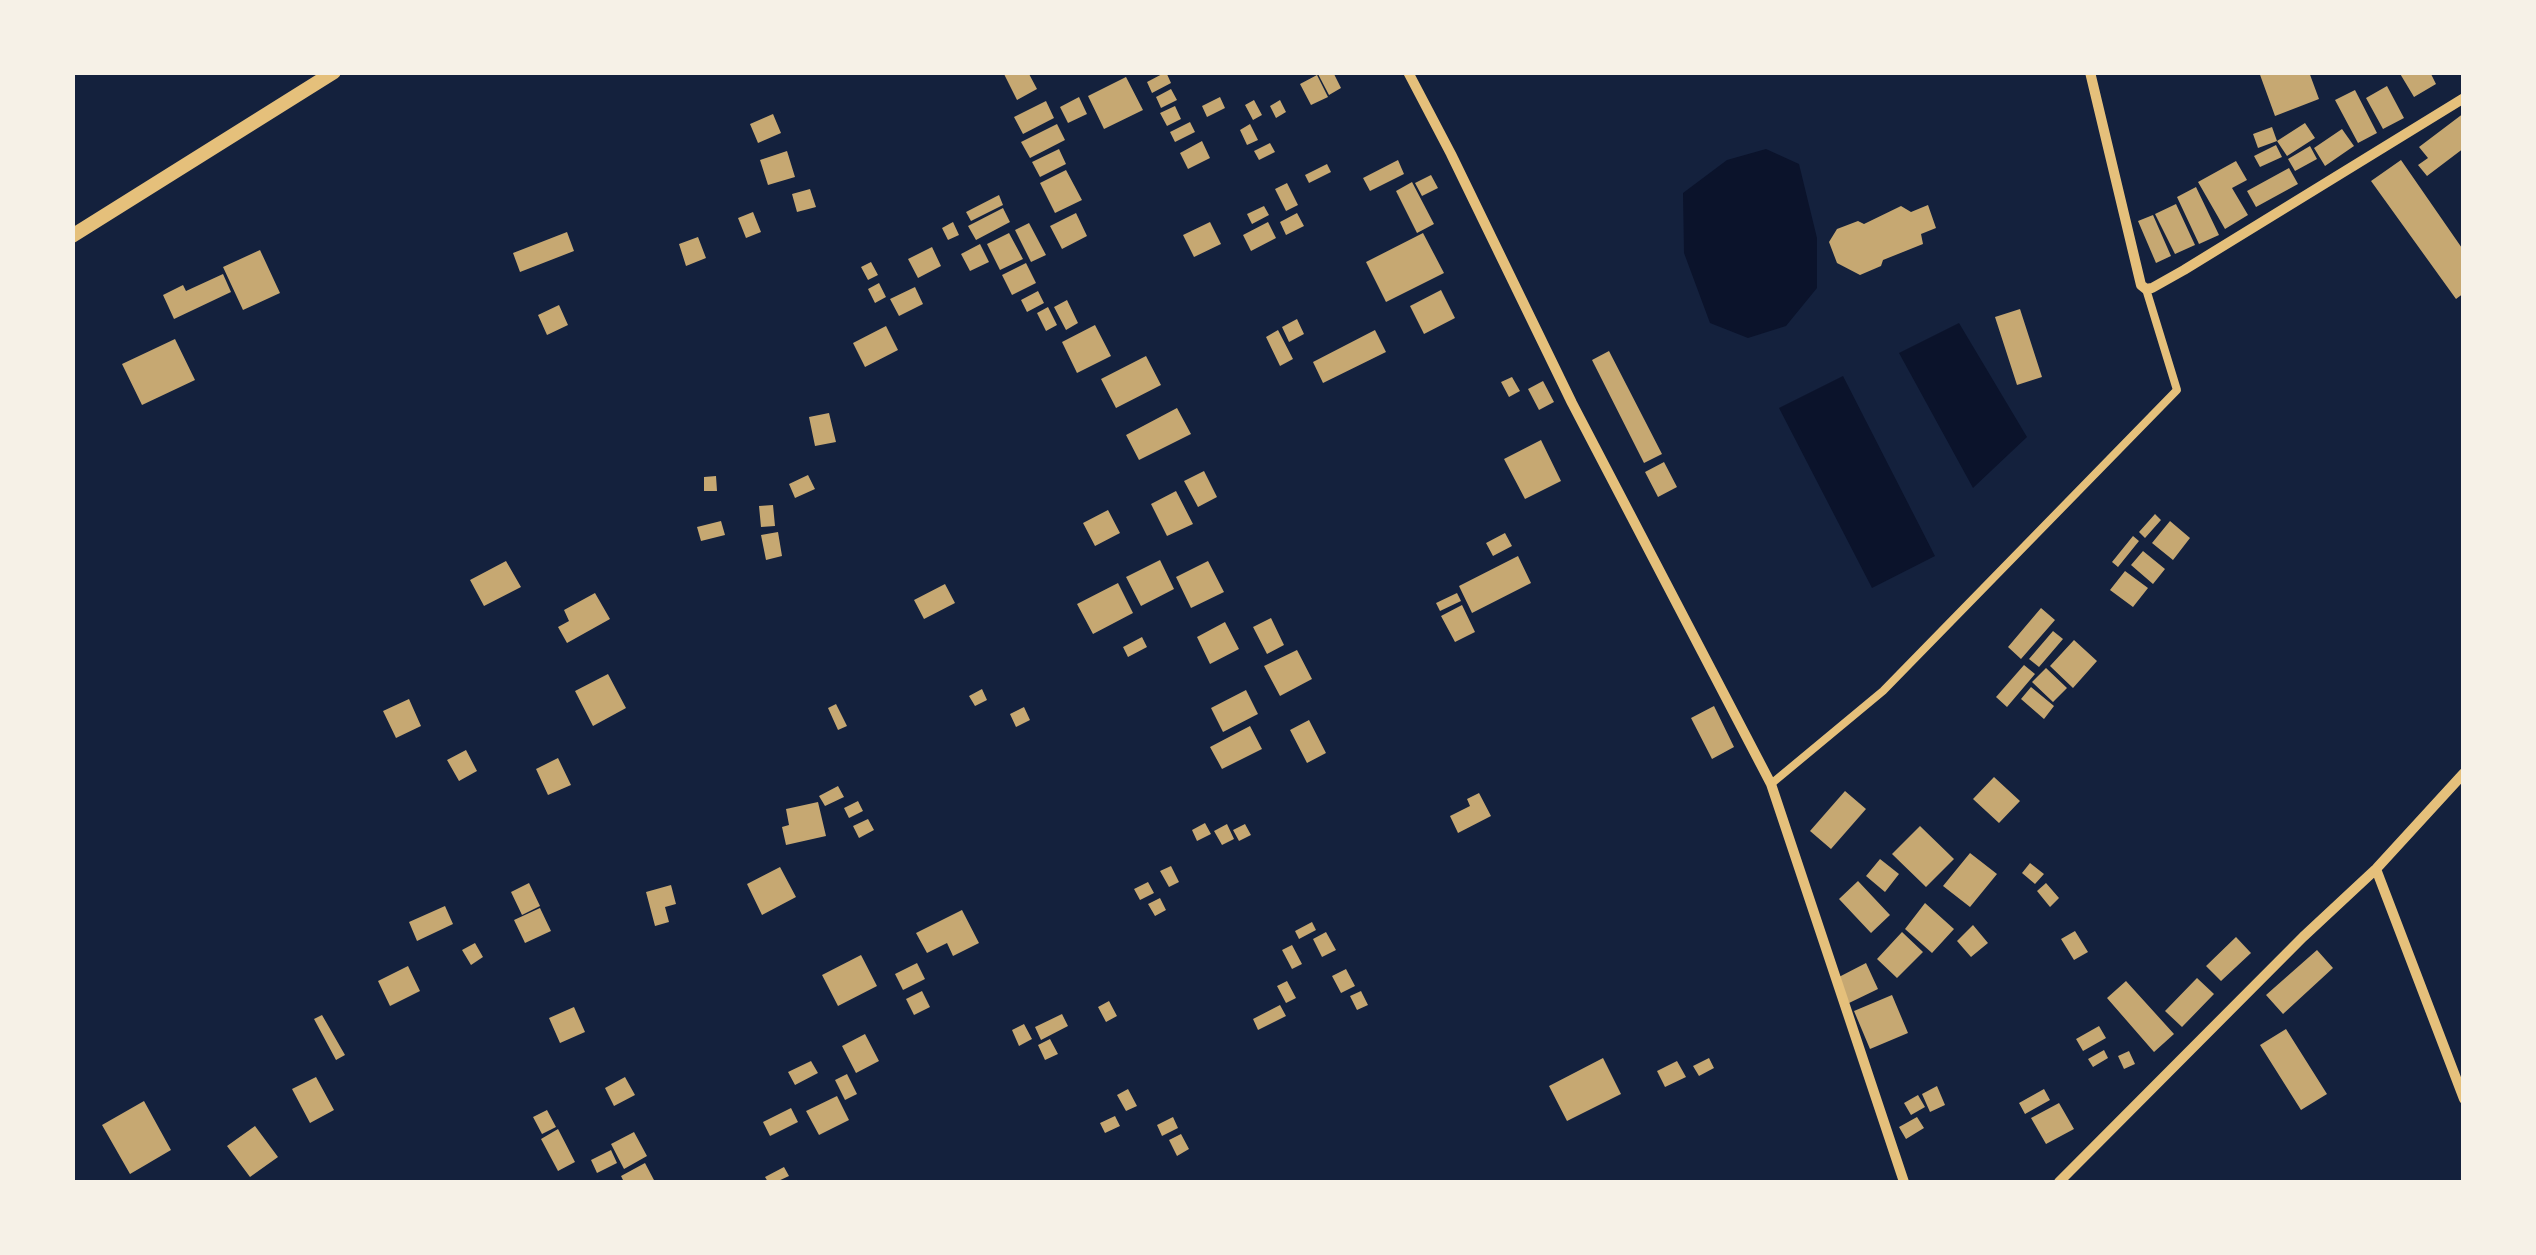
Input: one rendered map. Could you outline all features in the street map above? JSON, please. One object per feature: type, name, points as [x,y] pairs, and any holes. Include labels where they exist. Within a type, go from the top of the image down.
[{"type":"highway","points":[[72,236],[334,72]]},
{"type":"street","points":[[1408,72],[1572,403],[1772,784],[1904,1182]]},
{"type":"street","points":[[1772,784],[1884,690],[2177,390],[2146,289],[2141,285],[2090,72]]},
{"type":"street","points":[[2146,289],[2184,270],[2464,98]]},
{"type":"street","points":[[2059,1182],[2376,869],[2464,773]]},
{"type":"street","points":[[2376,869],[2464,1099]]},
{"type":"water","points":[[1766,149],[1799,164],[1817,238],[1817,288],[1786,326],[1748,338],[1710,323],[1684,253],[1683,193],[1727,160]]},
{"type":"water","points":[[1959,323],[2027,437],[1973,488],[1899,353]]},
{"type":"water","points":[[1843,376],[1935,556],[1872,588],[1779,408]]},
{"type":"building","points":[[1028,72],[1037,89],[1017,100],[1004,74]]},
{"type":"building","points":[[1166,72],[1171,83],[1152,93],[1147,82]]},
{"type":"building","points":[[1333,72],[1341,88],[1329,95],[1318,74]]},
{"type":"building","points":[[2259,72],[2309,72],[2319,99],[2275,116]]},
{"type":"building","points":[[2399,72],[2430,72],[2436,84],[2414,97]]},
{"type":"building","points":[[1317,75],[1328,97],[1311,105],[1300,84]]},
{"type":"building","points":[[1126,77],[1143,110],[1104,129],[1088,96]]},
{"type":"building","points":[[2387,86],[2404,118],[2383,129],[2366,98]]},
{"type":"building","points":[[1171,89],[1177,100],[1161,108],[1156,97]]},
{"type":"building","points":[[2355,90],[2377,133],[2358,143],[2335,100]]},
{"type":"building","points":[[1079,97],[1087,114],[1068,123],[1060,107]]},
{"type":"building","points":[[1220,97],[1225,108],[1207,117],[1202,106]]},
{"type":"building","points":[[1254,100],[1262,115],[1253,120],[1245,105]]},
{"type":"building","points":[[1280,100],[1286,112],[1276,118],[1270,106]]},
{"type":"building","points":[[1046,101],[1054,118],[1023,134],[1014,117]]},
{"type":"building","points":[[1175,106],[1181,119],[1167,126],[1160,113]]},
{"type":"building","points":[[2464,113],[2464,148],[2427,176],[2418,165],[2428,158],[2419,147]]},
{"type":"building","points":[[773,114],[781,133],[758,143],[750,124]]},
{"type":"building","points":[[1190,122],[1195,132],[1175,142],[1170,132]]},
{"type":"building","points":[[2305,123],[2315,138],[2287,156],[2277,141]]},
{"type":"building","points":[[1057,124],[1065,140],[1030,158],[1021,142]]},
{"type":"building","points":[[1250,124],[1258,140],[1247,145],[1240,130]]},
{"type":"building","points":[[2272,127],[2277,141],[2258,148],[2253,134]]},
{"type":"building","points":[[2342,129],[2354,146],[2325,166],[2314,148]]},
{"type":"building","points":[[1202,141],[1210,158],[1188,169],[1180,153]]},
{"type":"building","points":[[1270,143],[1275,152],[1259,160],[1254,151]]},
{"type":"building","points":[[2276,145],[2282,157],[2260,167],[2254,156]]},
{"type":"building","points":[[2310,146],[2317,159],[2295,171],[2288,159]]},
{"type":"building","points":[[1059,149],[1066,164],[1040,177],[1032,162]]},
{"type":"building","points":[[787,151],[795,177],[768,185],[760,160]]},
{"type":"building","points":[[1398,160],[1404,174],[1370,191],[1363,178]]},
{"type":"building","points":[[2401,160],[2464,251],[2464,293],[2456,299],[2371,181]]},
{"type":"building","points":[[2236,161],[2247,180],[2232,188],[2248,215],[2225,229],[2198,182]]},
{"type":"building","points":[[1327,164],[1331,172],[1309,183],[1305,175]]},
{"type":"building","points":[[2289,168],[2298,184],[2256,207],[2247,191]]},
{"type":"building","points":[[1066,170],[1082,200],[1055,213],[1040,183]]},
{"type":"building","points":[[1431,175],[1438,188],[1422,196],[1415,183]]},
{"type":"building","points":[[1412,182],[1434,224],[1417,233],[1396,191]]},
{"type":"building","points":[[1287,183],[1298,205],[1286,211],[1275,189]]},
{"type":"building","points":[[2196,187],[2219,235],[2199,244],[2177,197]]},
{"type":"building","points":[[810,189],[816,207],[797,212],[792,194]]},
{"type":"building","points":[[999,195],[1003,205],[971,221],[966,212]]},
{"type":"building","points":[[2176,204],[2195,245],[2175,254],[2155,214]]},
{"type":"building","points":[[1928,205],[1936,228],[1921,234],[1923,244],[1883,260],[1881,266],[1860,275],[1837,263],[1829,242],[1837,229],[1858,221],[1864,224],[1901,206],[1911,212]]},
{"type":"building","points":[[1264,206],[1269,215],[1252,224],[1247,214]]},
{"type":"building","points":[[1003,208],[1010,222],[976,240],[968,226]]},
{"type":"building","points":[[753,212],[761,232],[746,238],[738,218]]},
{"type":"building","points":[[1076,213],[1087,236],[1062,249],[1050,226]]},
{"type":"building","points":[[1297,213],[1304,226],[1286,235],[1280,222]]},
{"type":"building","points":[[2153,215],[2171,256],[2156,263],[2138,221]]},
{"type":"building","points":[[953,222],[959,235],[948,240],[942,228]]},
{"type":"building","points":[[1210,222],[1221,244],[1194,257],[1183,235]]},
{"type":"building","points":[[1268,222],[1276,238],[1251,251],[1243,235]]},
{"type":"building","points":[[1029,223],[1046,255],[1031,262],[1015,230]]},
{"type":"building","points":[[567,232],[574,251],[520,272],[513,253]]},
{"type":"building","points":[[1009,233],[1023,259],[1000,270],[987,244]]},
{"type":"building","points":[[1423,233],[1444,273],[1386,302],[1366,262]]},
{"type":"building","points":[[698,237],[706,258],[686,266],[679,244]]},
{"type":"building","points":[[980,244],[989,262],[970,271],[961,254]]},
{"type":"building","points":[[932,247],[941,266],[918,278],[908,259]]},
{"type":"building","points":[[260,250],[280,293],[243,310],[223,267]]},
{"type":"building","points":[[871,262],[878,275],[868,280],[861,267]]},
{"type":"building","points":[[1026,263],[1036,283],[1012,295],[1002,275]]},
{"type":"building","points":[[223,274],[231,292],[174,319],[163,295],[183,285],[186,291]]},
{"type":"building","points":[[879,283],[886,297],[875,303],[868,289]]},
{"type":"building","points":[[915,287],[923,304],[899,316],[890,299]]},
{"type":"building","points":[[1441,290],[1455,318],[1424,334],[1410,306]]},
{"type":"building","points":[[1038,291],[1044,303],[1027,312],[1021,300]]},
{"type":"building","points":[[1067,300],[1078,323],[1066,330],[1054,307]]},
{"type":"building","points":[[559,305],[568,325],[547,335],[538,315]]},
{"type":"building","points":[[1048,307],[1057,325],[1046,331],[1037,313]]},
{"type":"building","points":[[2020,309],[2042,377],[2017,385],[1995,317]]},
{"type":"building","points":[[1297,319],[1304,334],[1289,342],[1282,327]]},
{"type":"building","points":[[1095,325],[1111,356],[1077,373],[1062,342]]},
{"type":"building","points":[[886,326],[898,350],[865,367],[853,343]]},
{"type":"building","points":[[1278,330],[1293,359],[1280,366],[1266,337]]},
{"type":"building","points":[[1375,330],[1386,352],[1323,383],[1313,362]]},
{"type":"building","points":[[175,339],[195,380],[142,405],[122,364]]},
{"type":"building","points":[[1609,351],[1662,454],[1644,463],[1592,360]]},
{"type":"building","points":[[1146,356],[1161,385],[1116,408],[1101,379]]},
{"type":"building","points":[[1512,377],[1520,391],[1509,397],[1501,382]]},
{"type":"building","points":[[1543,381],[1554,402],[1539,410],[1528,389]]},
{"type":"building","points":[[1177,408],[1191,434],[1139,460],[1126,435]]},
{"type":"building","points":[[829,413],[836,442],[815,446],[809,417]]},
{"type":"building","points":[[1541,440],[1561,481],[1525,499],[1504,459]]},
{"type":"building","points":[[1664,462],[1677,487],[1658,497],[1645,472]]},
{"type":"building","points":[[1204,471],[1217,497],[1198,507],[1184,481]]},
{"type":"building","points":[[808,475],[815,489],[795,498],[789,484]]},
{"type":"building","points":[[716,476],[717,491],[704,491],[704,477]]},
{"type":"building","points":[[1176,491],[1193,524],[1167,536],[1151,504]]},
{"type":"building","points":[[773,505],[775,526],[761,527],[759,506]]},
{"type":"building","points":[[1108,510],[1120,533],[1095,546],[1083,523]]},
{"type":"building","points":[[2155,514],[2161,520],[2145,538],[2139,532]]},
{"type":"building","points":[[721,521],[725,535],[701,541],[697,527]]},
{"type":"building","points":[[2170,521],[2190,538],[2173,560],[2152,543]]},
{"type":"building","points":[[778,532],[782,556],[766,560],[761,535]]},
{"type":"building","points":[[1505,533],[1512,546],[1493,556],[1486,543]]},
{"type":"building","points":[[2133,536],[2139,541],[2118,567],[2112,562]]},
{"type":"building","points":[[2143,551],[2165,569],[2153,584],[2131,565]]},
{"type":"building","points":[[1518,556],[1531,583],[1472,613],[1459,586]]},
{"type":"building","points":[[1160,560],[1174,589],[1141,606],[1126,577]]},
{"type":"building","points":[[506,561],[521,587],[484,606],[470,580]]},
{"type":"building","points":[[1208,561],[1224,592],[1191,608],[1176,577]]},
{"type":"building","points":[[2125,571],[2148,588],[2133,607],[2110,590]]},
{"type":"building","points":[[1118,583],[1133,613],[1093,634],[1077,604]]},
{"type":"building","points":[[945,584],[955,603],[924,619],[914,600]]},
{"type":"building","points":[[595,593],[610,619],[567,643],[558,627],[569,621],[564,610]]},
{"type":"building","points":[[1457,593],[1461,601],[1440,611],[1436,603]]},
{"type":"building","points":[[1462,605],[1475,632],[1455,642],[1441,616]]},
{"type":"building","points":[[2041,608],[2055,620],[2021,659],[2008,647]]},
{"type":"building","points":[[1271,618],[1284,645],[1267,654],[1253,627]]},
{"type":"building","points":[[1225,622],[1239,649],[1210,664],[1197,637]]},
{"type":"building","points":[[2053,631],[2063,639],[2039,667],[2029,659]]},
{"type":"building","points":[[1142,637],[1147,647],[1128,657],[1123,647]]},
{"type":"building","points":[[2074,640],[2097,661],[2073,688],[2050,666]]},
{"type":"building","points":[[1297,650],[1312,679],[1280,696],[1264,666]]},
{"type":"building","points":[[2024,665],[2035,674],[2007,707],[1996,697]]},
{"type":"building","points":[[2046,668],[2067,688],[2053,702],[2032,682]]},
{"type":"building","points":[[608,674],[626,708],[593,726],[575,691]]},
{"type":"building","points":[[2031,687],[2054,706],[2044,719],[2021,699]]},
{"type":"building","points":[[982,689],[987,700],[975,706],[969,696]]},
{"type":"building","points":[[1246,690],[1258,714],[1223,732],[1211,708]]},
{"type":"building","points":[[409,699],[421,726],[396,738],[383,711]]},
{"type":"building","points":[[836,704],[847,726],[838,730],[828,708]]},
{"type":"building","points":[[1714,706],[1734,747],[1712,759],[1691,718]]},
{"type":"building","points":[[1024,707],[1030,720],[1016,727],[1010,714]]},
{"type":"building","points":[[1309,720],[1326,753],[1307,763],[1290,730]]},
{"type":"building","points":[[1250,726],[1262,749],[1222,769],[1210,747]]},
{"type":"building","points":[[466,750],[477,771],[459,781],[447,760]]},
{"type":"building","points":[[558,758],[571,785],[548,795],[536,769]]},
{"type":"building","points":[[1994,777],[2020,801],[1999,823],[1973,799]]},
{"type":"building","points":[[838,786],[844,797],[825,806],[819,796]]},
{"type":"building","points":[[1845,791],[1866,809],[1831,849],[1810,831]]},
{"type":"building","points":[[1479,793],[1491,816],[1458,833],[1450,816],[1470,806],[1467,799]]},
{"type":"building","points":[[858,801],[863,811],[849,818],[844,808]]},
{"type":"building","points":[[818,802],[826,836],[786,845],[782,827],[789,825],[786,809]]},
{"type":"building","points":[[868,819],[874,830],[859,838],[853,826]]},
{"type":"building","points":[[1205,823],[1211,834],[1197,841],[1192,830]]},
{"type":"building","points":[[1227,824],[1234,839],[1222,845],[1214,831]]},
{"type":"building","points":[[1245,824],[1251,835],[1239,841],[1233,830]]},
{"type":"building","points":[[1920,826],[1954,859],[1926,887],[1892,854]]},
{"type":"building","points":[[1970,853],[1997,874],[1970,907],[1943,886]]},
{"type":"building","points":[[1880,859],[1899,874],[1885,892],[1866,876]]},
{"type":"building","points":[[2030,863],[2044,874],[2035,884],[2022,873]]},
{"type":"building","points":[[1171,866],[1179,882],[1169,887],[1160,871]]},
{"type":"building","points":[[780,867],[796,897],[762,915],[747,884]]},
{"type":"building","points":[[1858,881],[1890,915],[1871,933],[1839,899]]},
{"type":"building","points":[[1148,882],[1154,893],[1140,900],[1134,889]]},
{"type":"building","points":[[529,883],[540,906],[522,915],[511,892]]},
{"type":"building","points":[[2046,883],[2059,898],[2050,907],[2037,891]]},
{"type":"building","points":[[671,885],[676,904],[665,907],[669,922],[655,926],[646,892]]},
{"type":"building","points":[[1160,898],[1166,910],[1155,916],[1148,904]]},
{"type":"building","points":[[1925,903],[1954,929],[1932,953],[1905,929]]},
{"type":"building","points":[[445,906],[453,924],[417,941],[409,922]]},
{"type":"building","points":[[540,908],[551,931],[525,943],[514,920]]},
{"type":"building","points":[[962,910],[979,943],[953,956],[947,943],[927,953],[916,933]]},
{"type":"building","points":[[1312,922],[1316,930],[1299,939],[1295,931]]},
{"type":"building","points":[[1973,925],[1988,943],[1971,957],[1957,941]]},
{"type":"building","points":[[2075,931],[2088,952],[2074,960],[2061,939]]},
{"type":"building","points":[[1326,932],[1336,950],[1322,957],[1313,939]]},
{"type":"building","points":[[1902,932],[1923,952],[1897,978],[1877,959]]},
{"type":"building","points":[[2236,937],[2251,953],[2221,981],[2206,966]]},
{"type":"building","points":[[475,943],[483,957],[471,965],[462,950]]},
{"type":"building","points":[[1292,945],[1302,964],[1292,969],[1282,950]]},
{"type":"building","points":[[2317,950],[2333,968],[2283,1014],[2266,995]]},
{"type":"building","points":[[861,955],[877,986],[838,1006],[822,975]]},
{"type":"building","points":[[917,963],[925,979],[903,990],[895,974]]},
{"type":"building","points":[[1866,963],[1878,989],[1849,1003],[1837,978]]},
{"type":"building","points":[[408,966],[420,991],[390,1006],[378,981]]},
{"type":"building","points":[[1346,969],[1355,986],[1341,993],[1332,976]]},
{"type":"building","points":[[2197,978],[2214,994],[2182,1027],[2165,1011]]},
{"type":"building","points":[[1287,981],[1296,998],[1286,1003],[1277,986]]},
{"type":"building","points":[[2126,981],[2174,1034],[2154,1052],[2107,998]]},
{"type":"building","points":[[922,991],[930,1007],[914,1015],[906,999]]},
{"type":"building","points":[[1361,991],[1368,1005],[1357,1010],[1350,996]]},
{"type":"building","points":[[1892,995],[1908,1033],[1870,1049],[1854,1011]]},
{"type":"building","points":[[1109,1001],[1117,1016],[1106,1022],[1098,1007]]},
{"type":"building","points":[[1280,1005],[1286,1016],[1258,1030],[1253,1019]]},
{"type":"building","points":[[574,1007],[585,1032],[560,1043],[549,1018]]},
{"type":"building","points":[[1062,1014],[1068,1026],[1041,1040],[1035,1027]]},
{"type":"building","points":[[322,1015],[345,1055],[336,1060],[314,1019]]},
{"type":"building","points":[[1024,1024],[1032,1039],[1019,1046],[1012,1030]]},
{"type":"building","points":[[2099,1026],[2106,1038],[2083,1051],[2076,1039]]},
{"type":"building","points":[[2286,1029],[2327,1094],[2301,1110],[2260,1045]]},
{"type":"building","points":[[865,1034],[879,1061],[856,1073],[842,1046]]},
{"type":"building","points":[[1050,1039],[1058,1054],[1045,1060],[1038,1045]]},
{"type":"building","points":[[2104,1050],[2108,1058],[2093,1067],[2088,1059]]},
{"type":"building","points":[[2129,1051],[2135,1064],[2124,1069],[2118,1056]]},
{"type":"building","points":[[1603,1058],[1621,1094],[1567,1121],[1549,1086]]},
{"type":"building","points":[[1709,1058],[1714,1068],[1699,1076],[1693,1066]]},
{"type":"building","points":[[811,1061],[818,1073],[795,1085],[788,1072]]},
{"type":"building","points":[[1677,1061],[1686,1077],[1665,1087],[1657,1071]]},
{"type":"building","points":[[847,1074],[857,1094],[845,1100],[835,1080]]},
{"type":"building","points":[[316,1077],[334,1110],[310,1123],[292,1089]]},
{"type":"building","points":[[625,1077],[635,1095],[614,1106],[605,1088]]},
{"type":"building","points":[[1937,1086],[1945,1105],[1930,1112],[1922,1094]]},
{"type":"building","points":[[1128,1089],[1137,1106],[1126,1111],[1117,1095]]},
{"type":"building","points":[[2044,1089],[2050,1100],[2025,1114],[2019,1103]]},
{"type":"building","points":[[1918,1095],[1925,1107],[1911,1115],[1904,1103]]},
{"type":"building","points":[[837,1096],[849,1120],[819,1135],[806,1111]]},
{"type":"building","points":[[144,1101],[171,1150],[130,1174],[102,1125]]},
{"type":"building","points":[[2059,1103],[2074,1129],[2046,1144],[2031,1118]]},
{"type":"building","points":[[791,1108],[798,1122],[770,1136],[763,1122]]},
{"type":"building","points":[[547,1110],[556,1127],[542,1134],[533,1117]]},
{"type":"building","points":[[1115,1116],[1120,1126],[1105,1133],[1100,1123]]},
{"type":"building","points":[[1173,1117],[1178,1128],[1162,1136],[1157,1125]]},
{"type":"building","points":[[1917,1117],[1924,1128],[1906,1139],[1899,1127]]},
{"type":"building","points":[[255,1126],[278,1157],[250,1177],[227,1146]]},
{"type":"building","points":[[558,1129],[575,1162],[558,1171],[541,1139]]},
{"type":"building","points":[[634,1132],[647,1156],[624,1169],[611,1144]]},
{"type":"building","points":[[1181,1134],[1189,1149],[1177,1156],[1169,1140]]},
{"type":"building","points":[[611,1150],[617,1163],[597,1173],[591,1160]]},
{"type":"building","points":[[645,1163],[655,1182],[624,1182],[621,1176]]},
{"type":"building","points":[[784,1167],[789,1176],[768,1182],[765,1177]]}]
